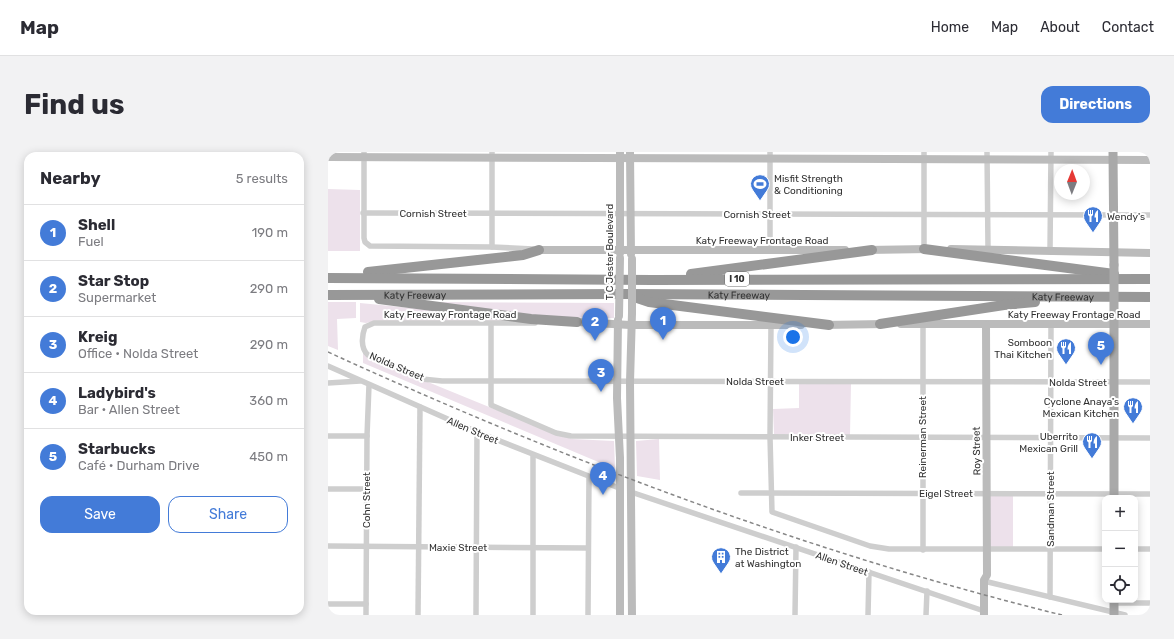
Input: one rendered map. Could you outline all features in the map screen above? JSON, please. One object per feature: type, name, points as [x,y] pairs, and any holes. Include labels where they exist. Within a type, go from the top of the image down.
[{"type":"highway","points":[[924,249],[1148,279]]},
{"type":"highway","points":[[328,277],[523,255],[539,250]]},
{"type":"highway","points":[[652,280],[872,250]]},
{"type":"highway","name":"Katy Freeway","points":[[328,277],[652,280],[1148,279]]},
{"type":"highway","points":[[350,294],[419,306],[577,322]]},
{"type":"highway","points":[[624,294],[649,302],[829,325]]},
{"type":"highway","name":"Katy Freeway","points":[[328,295],[624,294],[1150,297]]},
{"type":"highway","points":[[880,324],[1004,305],[1090,296]]},
{"type":"main road","points":[[328,157],[364,154],[1113,156],[1150,160]]},
{"type":"main road","name":"T C Jester Boulevard","points":[[620,155],[620,258],[617,381],[619,437],[620,615]]},
{"type":"main road","points":[[631,155],[630,249],[632,259],[630,382],[632,615]]},
{"type":"main road","points":[[1113,156],[1114,495]]},
{"type":"main road","name":"Katy Freeway Frontage Road","points":[[539,250],[872,250],[988,248],[1050,250],[1114,256],[1150,253]]},
{"type":"main road","name":"Katy Freeway Frontage Road","points":[[577,322],[618,324],[631,321],[771,325],[1150,324]]},
{"type":"main road","name":"Roy Street","points":[[985,614],[984,580],[987,579],[986,325]]},
{"type":"main road","points":[[619,543],[631,543]]},
{"type":"main road","points":[[620,598],[631,598]]},
{"type":"street","points":[[363,213],[364,154]]},
{"type":"street","points":[[492,155],[492,247]]},
{"type":"street","points":[[770,155],[770,250]]},
{"type":"street","points":[[924,156],[924,249]]},
{"type":"street","points":[[987,156],[988,248]]},
{"type":"street","points":[[1050,250],[1051,156]]},
{"type":"street","name":"Cornish Street","points":[[363,213],[1150,215]]},
{"type":"street","name":"Katy Freeway Frontage Road","points":[[363,213],[364,238],[366,243],[373,247],[492,247],[539,250]]},
{"type":"street","name":"Katy Freeway Frontage Road","points":[[365,352],[363,333],[367,325],[374,323],[491,325],[577,322]]},
{"type":"street","points":[[491,325],[491,380]]},
{"type":"street","points":[[771,325],[770,506],[774,513],[870,546],[889,549],[1102,549]]},
{"type":"street","name":"Reinerman Street","points":[[923,325],[923,550]]},
{"type":"street","name":"Sandman Street","points":[[1050,597],[1051,325]]},
{"type":"street","name":"Nolda Street","points":[[365,352],[422,379],[442,381],[1150,382]]},
{"type":"street","name":"Allen Street","points":[[328,366],[477,432],[589,478],[619,488]]},
{"type":"street","name":"Inker Street","points":[[491,380],[491,405],[556,432],[571,436],[1150,438]]},
{"type":"street","points":[[328,383],[360,381]]},
{"type":"street","name":"Cohn Street","points":[[366,615],[366,489],[369,385]]},
{"type":"street","points":[[418,615],[420,407]]},
{"type":"street","points":[[476,615],[477,432]]},
{"type":"street","points":[[328,436],[367,436]]},
{"type":"street","points":[[533,455],[533,615]]},
{"type":"street","points":[[588,615],[589,478]]},
{"type":"street","points":[[328,489],[366,489]]},
{"type":"street","name":"Allen Street","points":[[631,492],[927,591],[985,614]]},
{"type":"street","name":"Eigel Street","points":[[741,493],[1050,493],[1102,495]]},
{"type":"street","name":"Eigel Street","points":[[1132,495],[1150,494]]},
{"type":"street","name":"Maxie Street","points":[[328,546],[588,548]]},
{"type":"street","points":[[794,615],[796,547]]},
{"type":"street","points":[[1138,549],[1150,550]]},
{"type":"street","points":[[868,615],[869,572]]},
{"type":"street","points":[[987,579],[1050,597],[1114,609],[1125,615]]},
{"type":"street","points":[[926,615],[927,591]]},
{"type":"street","points":[[1114,609],[1150,603]]},
{"type":"street","points":[[328,604],[366,604]]},
{"type":"shaded area","points":[[328,189],[360,190],[360,251],[328,251]]},
{"type":"shaded area","points":[[328,302],[356,302],[356,318],[337,319],[338,350],[328,346]]},
{"type":"shaded area","points":[[429,302],[614,303],[614,318],[541,317]]},
{"type":"shaded area","points":[[360,303],[504,317],[503,321],[375,321],[366,323],[360,322]]},
{"type":"shaded area","points":[[363,353],[423,380],[555,434],[572,439],[614,441],[615,469],[363,363]]},
{"type":"shaded area","points":[[799,383],[851,384],[850,435],[774,434],[773,409],[799,408]]},
{"type":"shaded area","points":[[659,439],[660,480],[637,476],[636,441]]},
{"type":"shaded area","points":[[989,496],[1013,496],[1013,547],[990,547]]},
{"type":"railway","points":[[328,352],[507,430],[689,501],[874,563],[1062,615]]},
{"type":"place","name":"Misfit Strength & Conditioning","points":[[760,201]]},
{"type":"place","name":"Wendy's","points":[[1093,233]]},
{"type":"place","name":"Shell","points":[[663,340]]},
{"type":"place","name":"Star Stop","points":[[595,341]]},
{"type":"place","name":"Somboon Thai Kitchen","points":[[1066,365]]},
{"type":"place","name":"Starbucks","points":[[1101,365]]},
{"type":"place","name":"Kreig","points":[[601,392]]},
{"type":"place","name":"Cyclone Anaya's Mexican Kitchen","points":[[1133,424]]},
{"type":"place","name":"Uberrito Mexican Grill","points":[[1092,459]]},
{"type":"place","name":"Ladybird's","points":[[603,495]]},
{"type":"place","name":"The District at Washington","points":[[721,574]]}]
